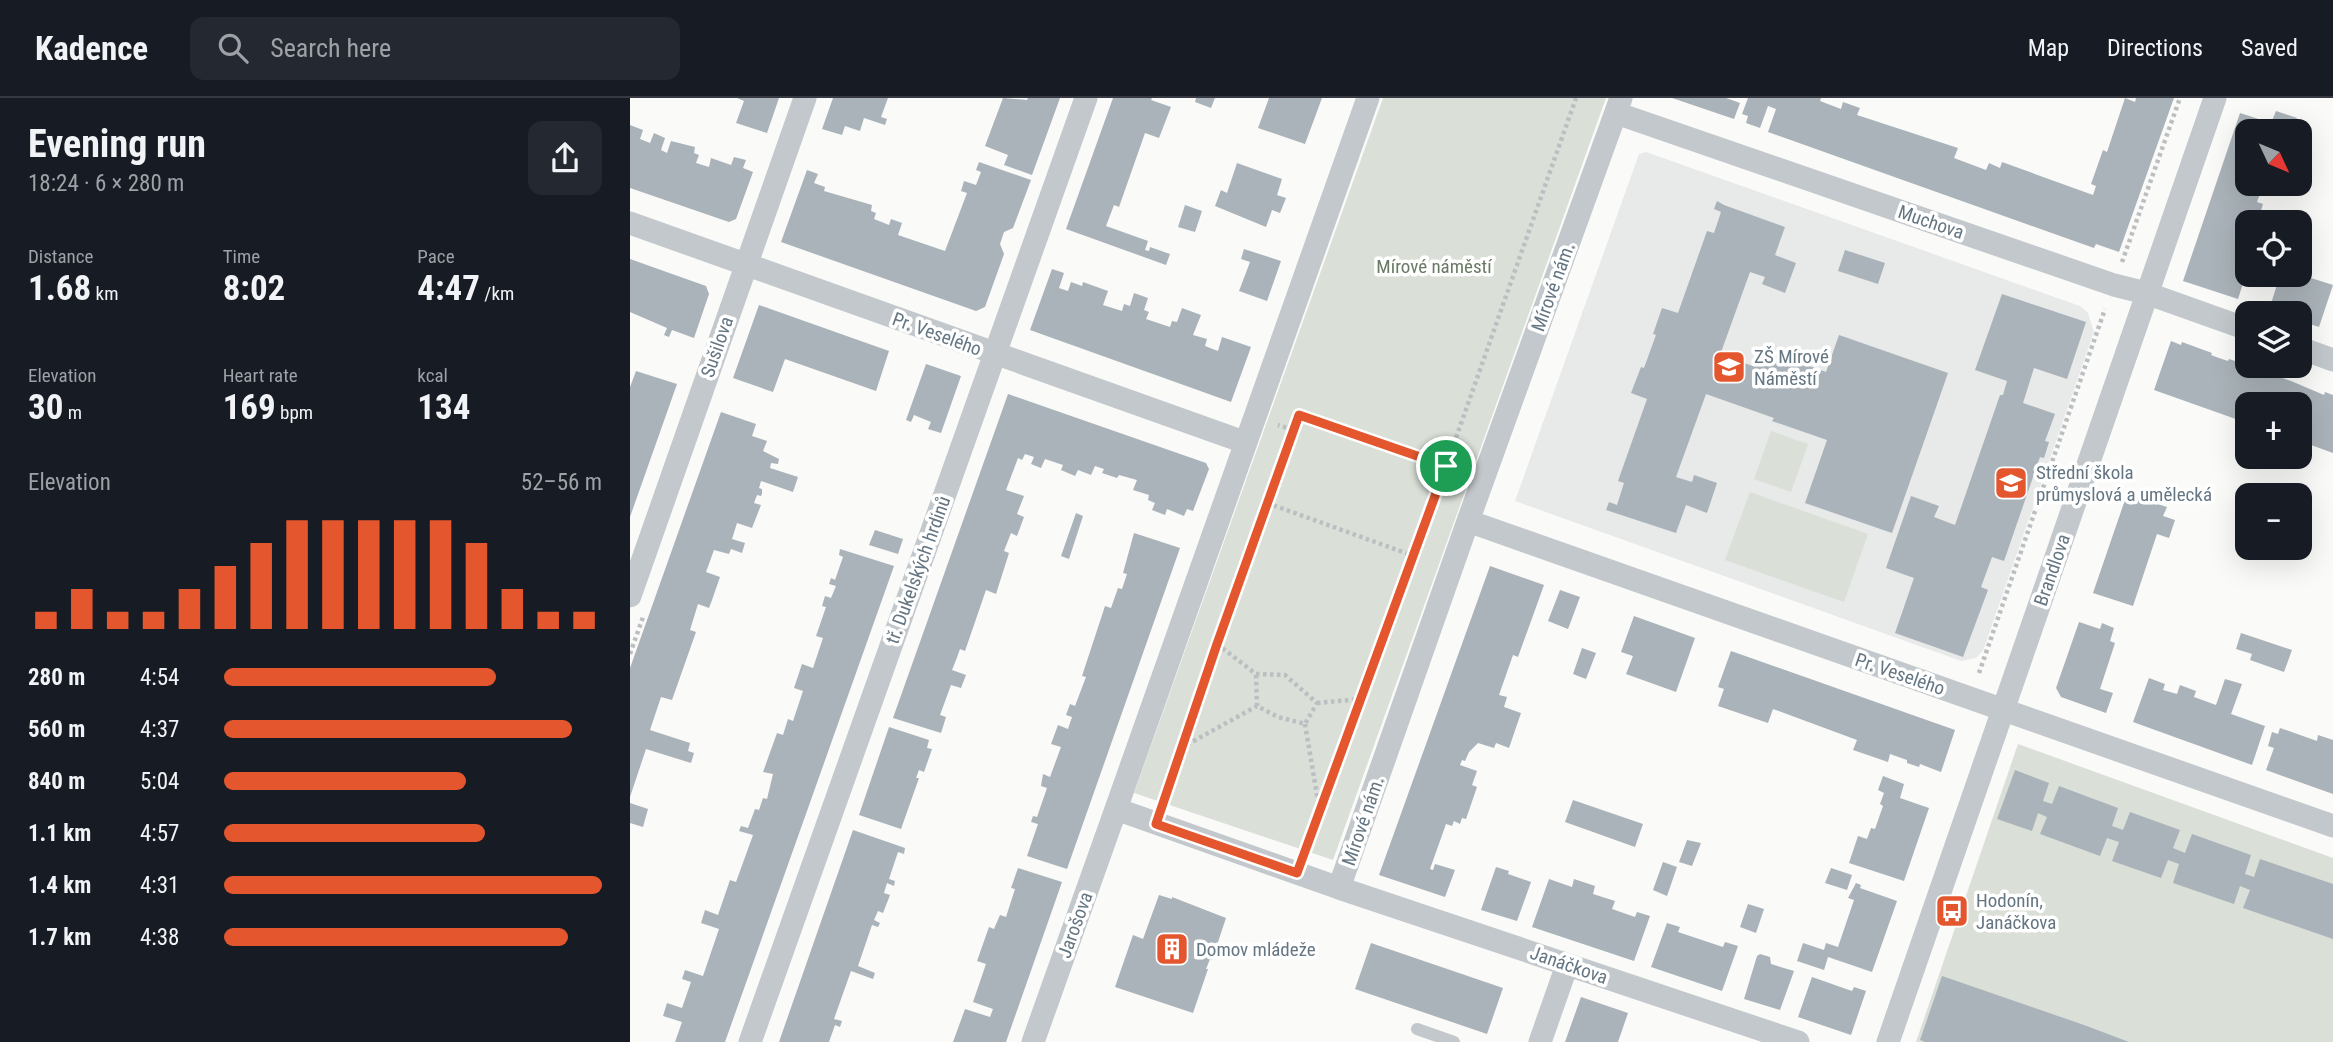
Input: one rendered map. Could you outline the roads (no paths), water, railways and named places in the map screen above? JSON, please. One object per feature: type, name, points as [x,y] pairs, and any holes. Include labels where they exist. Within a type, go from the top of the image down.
[{"type":"street","name":"Sušilova","points":[[630,596],[805,98]]},
{"type":"street","name":"tř. Dukelských hrdinů","points":[[750,1042],[1086,98]]},
{"type":"street","points":[[1116,809],[1368,98]]},
{"type":"street","name":"Brandlova","points":[[1888,1042],[2215,98]]},
{"type":"street","name":"Muchova","points":[[1619,105],[2114,285],[2146,293],[2235,325]]},
{"type":"street","name":"Mírové nám.","points":[[1116,809],[1339,888],[1468,521],[1619,105]]},
{"type":"street","name":"Pr. Veselého","points":[[630,223],[1244,442]]},
{"type":"street","points":[[2312,352],[2333,360]]},
{"type":"street","name":"Pr. Veselého","points":[[1468,521],[2333,827]]},
{"type":"street","name":"Jarošova","points":[[1033,1042],[1116,809]]},
{"type":"street","name":"Janáčkova","points":[[1339,888],[1798,1042]]},
{"type":"street","points":[[1540,1042],[1567,965]]},
{"type":"lane","points":[[1417,1029],[1454,1042]]},
{"type":"place","name":"ZŠ Mírové Náměstí","points":[[1729,367]]},
{"type":"place","name":"Střední škola průmyslová a umělecká","points":[[2011,483]]},
{"type":"place","name":"Hodonín, Janáčkova","points":[[1952,911]]},
{"type":"place","name":"Domov mládeže","points":[[1172,949]]},
{"type":"park label","name":"Mírové náměstí","points":[[1434,266]]}]
